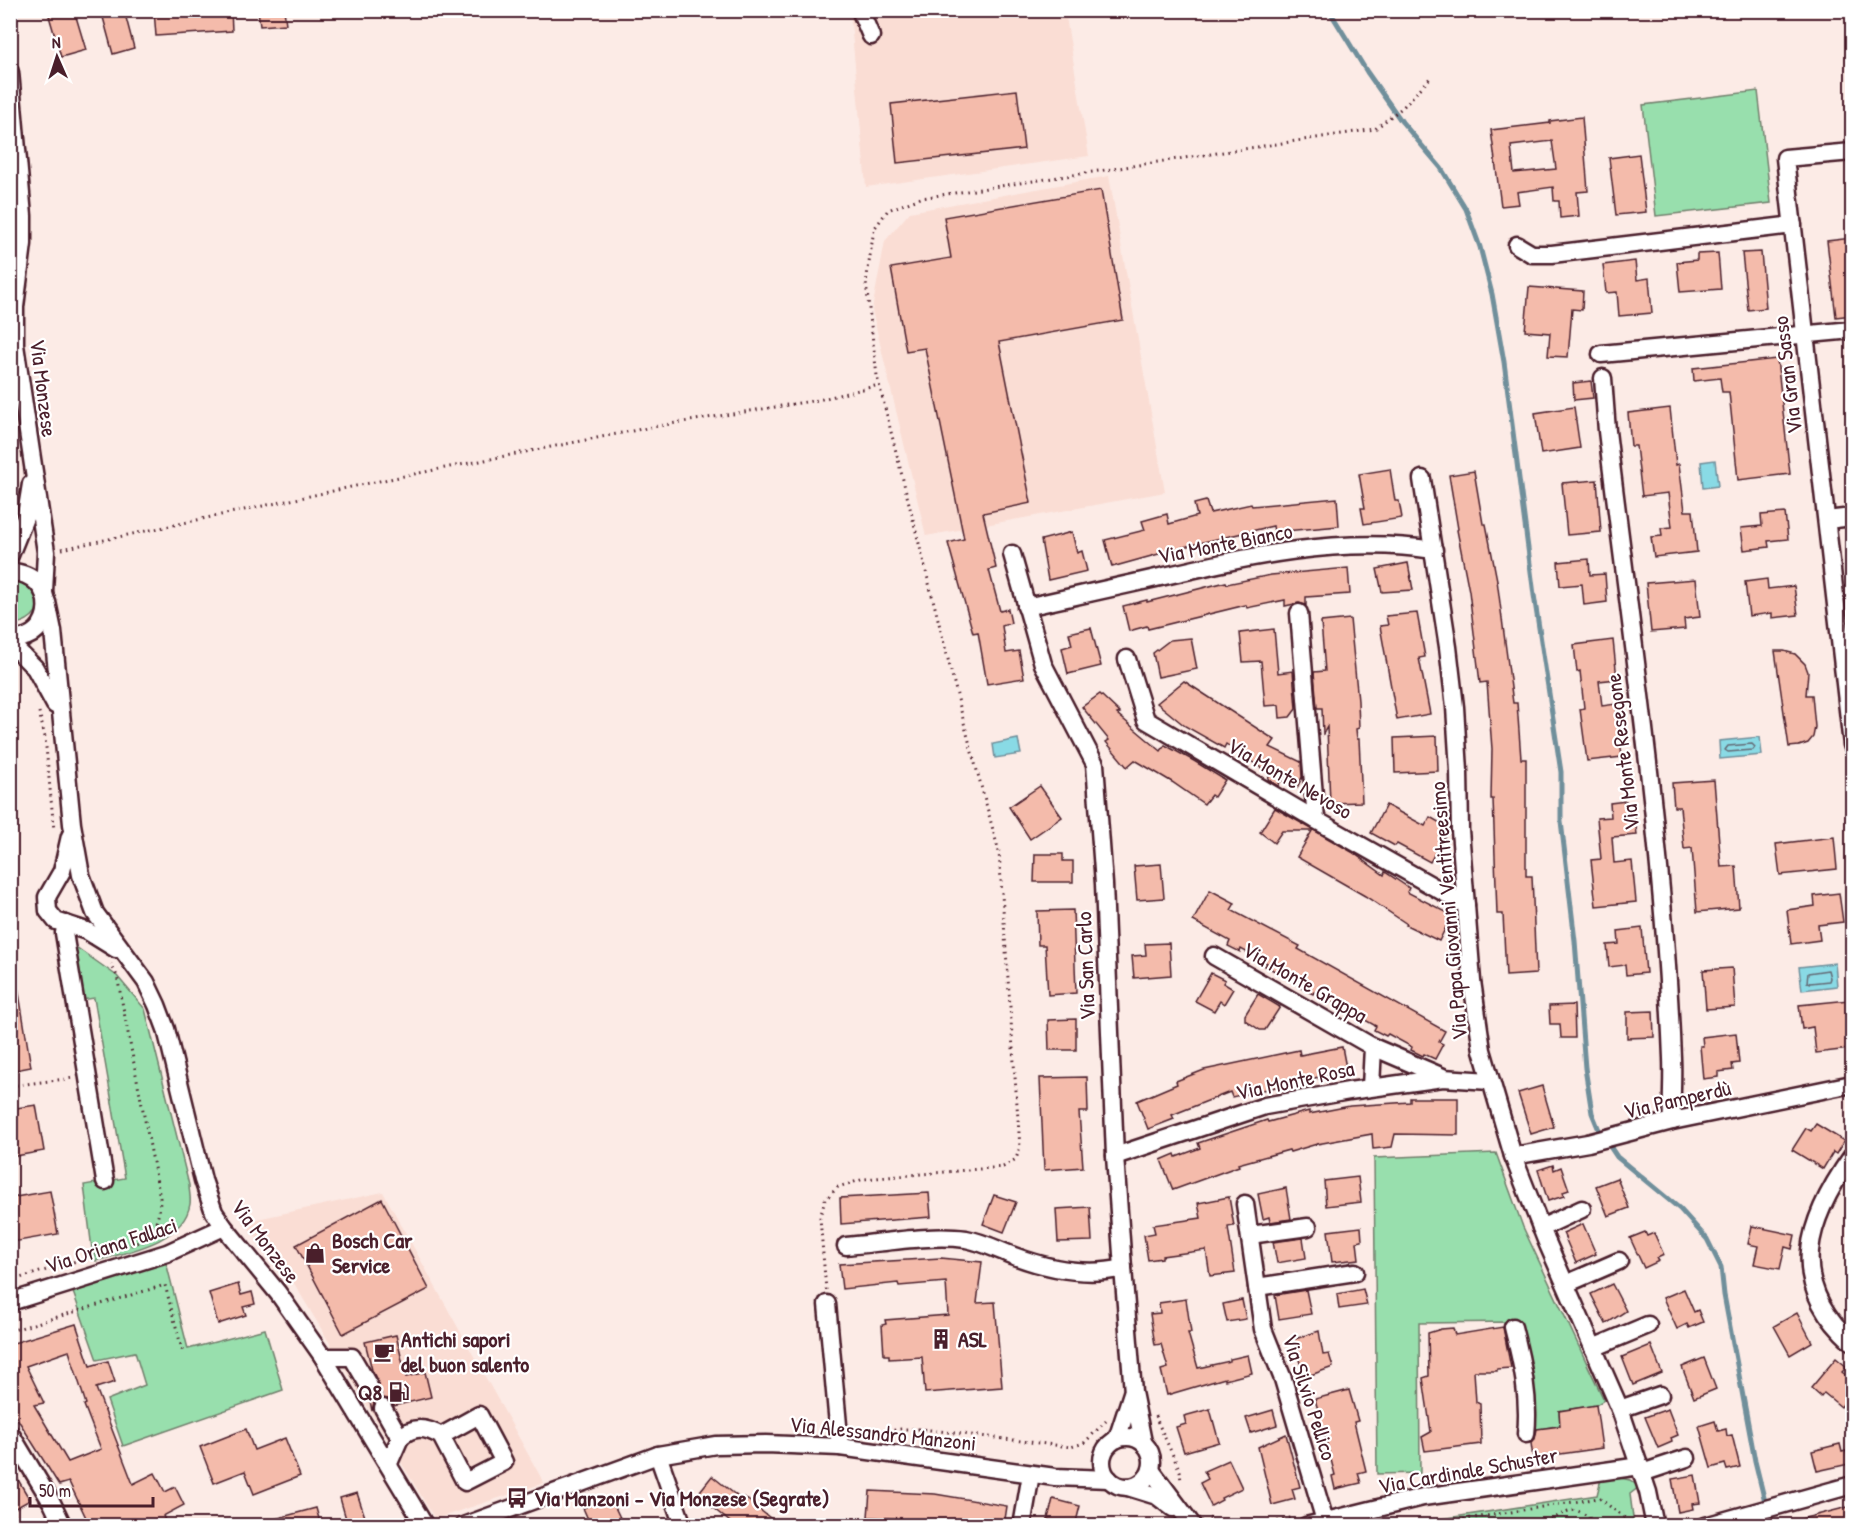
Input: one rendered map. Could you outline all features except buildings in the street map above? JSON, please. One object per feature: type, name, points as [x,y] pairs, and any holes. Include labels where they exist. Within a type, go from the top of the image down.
[{"type":"street","points":[[860,10],[871,36]]},
{"type":"street","name":"Via Monzese","points":[[10,72],[23,216],[23,244],[15,307],[15,335],[46,552],[46,597],[53,631],[75,852],[95,913],[146,982],[157,1005],[166,1029],[206,1190],[214,1212],[278,1293],[323,1357],[425,1526]]},
{"type":"street","name":"Via Gran Sasso","points":[[1852,152],[1785,158],[1850,697],[1852,745]]},
{"type":"street","points":[[1517,245],[1532,254],[1552,254],[1793,225]]},
{"type":"street","points":[[1601,354],[1852,330]]},
{"type":"street","name":"Via Monte Resegone","points":[[1603,378],[1607,431],[1654,823],[1672,1048],[1672,1121]]},
{"type":"street","name":"Via Monzese","points":[[10,555],[26,514],[31,485],[31,459]]},
{"type":"street","name":"Via Papa Giovanni Ventitreesimo","points":[[1422,479],[1455,707],[1460,830],[1474,1001],[1482,1050],[1513,1156],[1541,1228],[1620,1409],[1648,1492],[1655,1526]]},
{"type":"street","points":[[1827,520],[1852,517]]},
{"type":"street","name":"Via Monte Bianco","points":[[1026,607],[1220,564],[1281,553],[1375,545],[1434,550]]},
{"type":"street","name":"Via San Carlo","points":[[1012,554],[1043,664],[1095,764],[1104,884],[1115,1156],[1133,1392],[1143,1442]]},
{"type":"street","points":[[10,572],[30,576],[38,583],[46,597],[46,613],[42,623],[26,637],[10,641]]},
{"type":"street","points":[[1299,613],[1316,820]]},
{"type":"street","name":"Via Monzese","points":[[10,641],[44,680],[57,708],[63,735]]},
{"type":"street","name":"Via Monte Nevoso","points":[[1127,659],[1146,720],[1466,905]]},
{"type":"street","name":"Via Monzese","points":[[72,824],[62,871],[47,897],[48,911],[54,919],[96,936],[128,959]]},
{"type":"street","points":[[52,887],[60,882],[70,881],[79,884],[88,896],[89,909],[84,918],[75,923],[66,924],[64,933],[105,1181]]},
{"type":"street","name":"Via Monte Grappa","points":[[1214,956],[1373,1047],[1443,1077]]},
{"type":"street","name":"Via Monte Grappa","points":[[1371,1087],[1373,1047]]},
{"type":"street","name":"Via Monte Rosa","points":[[1115,1156],[1265,1106],[1443,1077],[1490,1081]]},
{"type":"street","name":"Via Pamperdù","points":[[1513,1156],[1595,1142],[1672,1121],[1852,1084]]},
{"type":"street","points":[[1852,1156],[1835,1180],[1821,1208],[1815,1227],[1810,1262],[1812,1284],[1819,1301],[1852,1342]]},
{"type":"street","name":"Via Silvio Pellico","points":[[1245,1204],[1263,1329],[1283,1379],[1325,1521]]},
{"type":"street","points":[[1541,1228],[1582,1209]]},
{"type":"street","name":"Via Oriana Fallaci","points":[[10,1302],[184,1247],[224,1227]]},
{"type":"street","points":[[1250,1235],[1308,1227]]},
{"type":"street","points":[[846,1246],[956,1238],[975,1241],[1025,1260],[1059,1269],[1088,1272],[1123,1268]]},
{"type":"street","points":[[1566,1284],[1618,1261]]},
{"type":"street","points":[[1257,1287],[1355,1272]]},
{"type":"street","points":[[827,1304],[840,1447]]},
{"type":"street","points":[[1593,1348],[1648,1324]]},
{"type":"street","points":[[1513,1327],[1521,1358],[1529,1413],[1526,1434]]},
{"type":"street","points":[[323,1357],[352,1357],[369,1386]]},
{"type":"street","name":"Via San Carlo","points":[[1116,1439],[1133,1392]]},
{"type":"street","points":[[1620,1409],[1660,1395]]},
{"type":"street","points":[[383,1408],[400,1438]]},
{"type":"street","points":[[388,1463],[400,1438],[406,1432],[423,1428],[441,1436]]},
{"type":"street","points":[[10,1432],[63,1526]]},
{"type":"street","points":[[1130,1437],[1143,1442],[1151,1455],[1151,1470],[1188,1521],[1157,1496],[1117,1484],[1109,1479],[1102,1462],[1106,1448],[1116,1439],[1130,1437]]},
{"type":"street","name":"Via Alessandro Manzoni","points":[[463,1526],[658,1455],[701,1446],[724,1444],[840,1447],[1068,1478],[1109,1479]]},
{"type":"street","points":[[658,1455],[683,1526]]},
{"type":"street","name":"Via Cardinale Schuster","points":[[1306,1526],[1423,1497],[1641,1469],[1687,1458]]},
{"type":"street","name":"Via Alessandro Manzoni","points":[[1036,1474],[1080,1470],[1102,1462]]},
{"type":"street","points":[[1128,1487],[1142,1482],[1151,1470]]},
{"type":"street","points":[[1022,1526],[1036,1474]]},
{"type":"street","points":[[1704,1526],[1852,1485]]},
{"type":"path","points":[[827,1304],[820,1218],[823,1205],[833,1191],[849,1182],[864,1179],[1003,1167],[1016,1159],[1020,1147],[999,852],[963,719],[879,384],[866,283],[874,229],[888,210],[921,198],[1375,129],[1403,107],[1432,76]]},
{"type":"path","points":[[46,552],[384,480],[652,427],[818,400],[879,384]]},
{"type":"path","points":[[10,451],[13,490]]},
{"type":"path","points":[[35,703],[42,720],[45,737],[54,832]]},
{"type":"path","points":[[10,1281],[143,1240],[151,1234],[157,1220],[160,1208],[158,1186],[120,987],[110,963]]},
{"type":"path","points":[[10,1086],[87,1076]]},
{"type":"path","points":[[10,1331],[165,1285],[183,1353]]},
{"type":"path","points":[[1151,1407],[1180,1471],[1182,1485]]},
{"type":"path","points":[[1422,1526],[1599,1498],[1630,1522],[1631,1526]]},
{"type":"path","points":[[1577,1510],[1578,1502]]},
{"type":"path","points":[[1534,1526],[1550,1521],[1567,1510],[1577,1510],[1589,1517],[1591,1526]]},
{"type":"path","points":[[1203,1512],[1210,1520],[1222,1526]]},
{"type":"path","points":[[1487,1516],[1489,1526]]},
{"type":"shaded area","points":[[850,11],[1065,11],[1089,156],[866,187]]},
{"type":"shaded area","points":[[1109,176],[1165,492],[926,536],[872,310],[885,241],[910,212]]},
{"type":"shaded area","points":[[383,1192],[544,1483],[435,1519],[286,1270],[243,1222]]},
{"type":"green space","points":[[1758,91],[1771,203],[1656,216],[1643,105]]},
{"type":"green space","points":[[11,579],[29,583],[36,593],[38,602],[32,617],[11,624]]},
{"type":"green space","points":[[76,947],[117,976],[145,1009],[189,1185],[190,1197],[186,1217],[166,1236],[138,1249],[96,1261],[92,1249],[84,1185],[125,1178],[94,998],[82,1000]]},
{"type":"green space","points":[[1496,1153],[1523,1227],[1604,1400],[1596,1405],[1559,1411],[1560,1425],[1536,1430],[1527,1355],[1513,1322],[1419,1323],[1420,1473],[1377,1474],[1374,1158]]},
{"type":"green space","points":[[166,1262],[188,1349],[265,1329],[283,1390],[123,1446],[107,1400],[145,1385],[135,1352],[97,1360],[73,1292]]},
{"type":"green space","points":[[1601,1479],[1630,1480],[1639,1487],[1630,1494],[1634,1525],[1396,1526],[1597,1495]]},
{"type":"water","points":[[1715,460],[1718,486],[1703,488],[1701,462]]},
{"type":"water","points":[[1760,737],[1762,755],[1720,759],[1719,741]]},
{"type":"water","points":[[1018,739],[1021,754],[995,758],[993,744]]},
{"type":"water","points":[[1835,963],[1837,986],[1802,990],[1799,967]]},
{"type":"waterway","points":[[1329,10],[1367,72],[1402,122],[1441,168],[1466,209],[1480,247],[1492,294],[1504,362],[1534,595],[1561,772],[1561,821],[1575,941],[1585,1068],[1592,1113],[1599,1130],[1617,1157],[1680,1209],[1707,1239],[1721,1267],[1724,1295],[1755,1461],[1771,1526]]},
{"type":"tunnel","points":[[369,1386],[383,1408]]},
{"type":"place","name":"Bosch Car Service","points":[[315,1253]]},
{"type":"place","name":"ASL","points":[[941,1339]]},
{"type":"place","name":"Antichi sapori del buon salento","points":[[384,1352]]},
{"type":"place","name":"Q8","points":[[399,1392]]},
{"type":"place","name":"Via Manzoni - Via Monzese (Segrate)","points":[[517,1498]]}]
